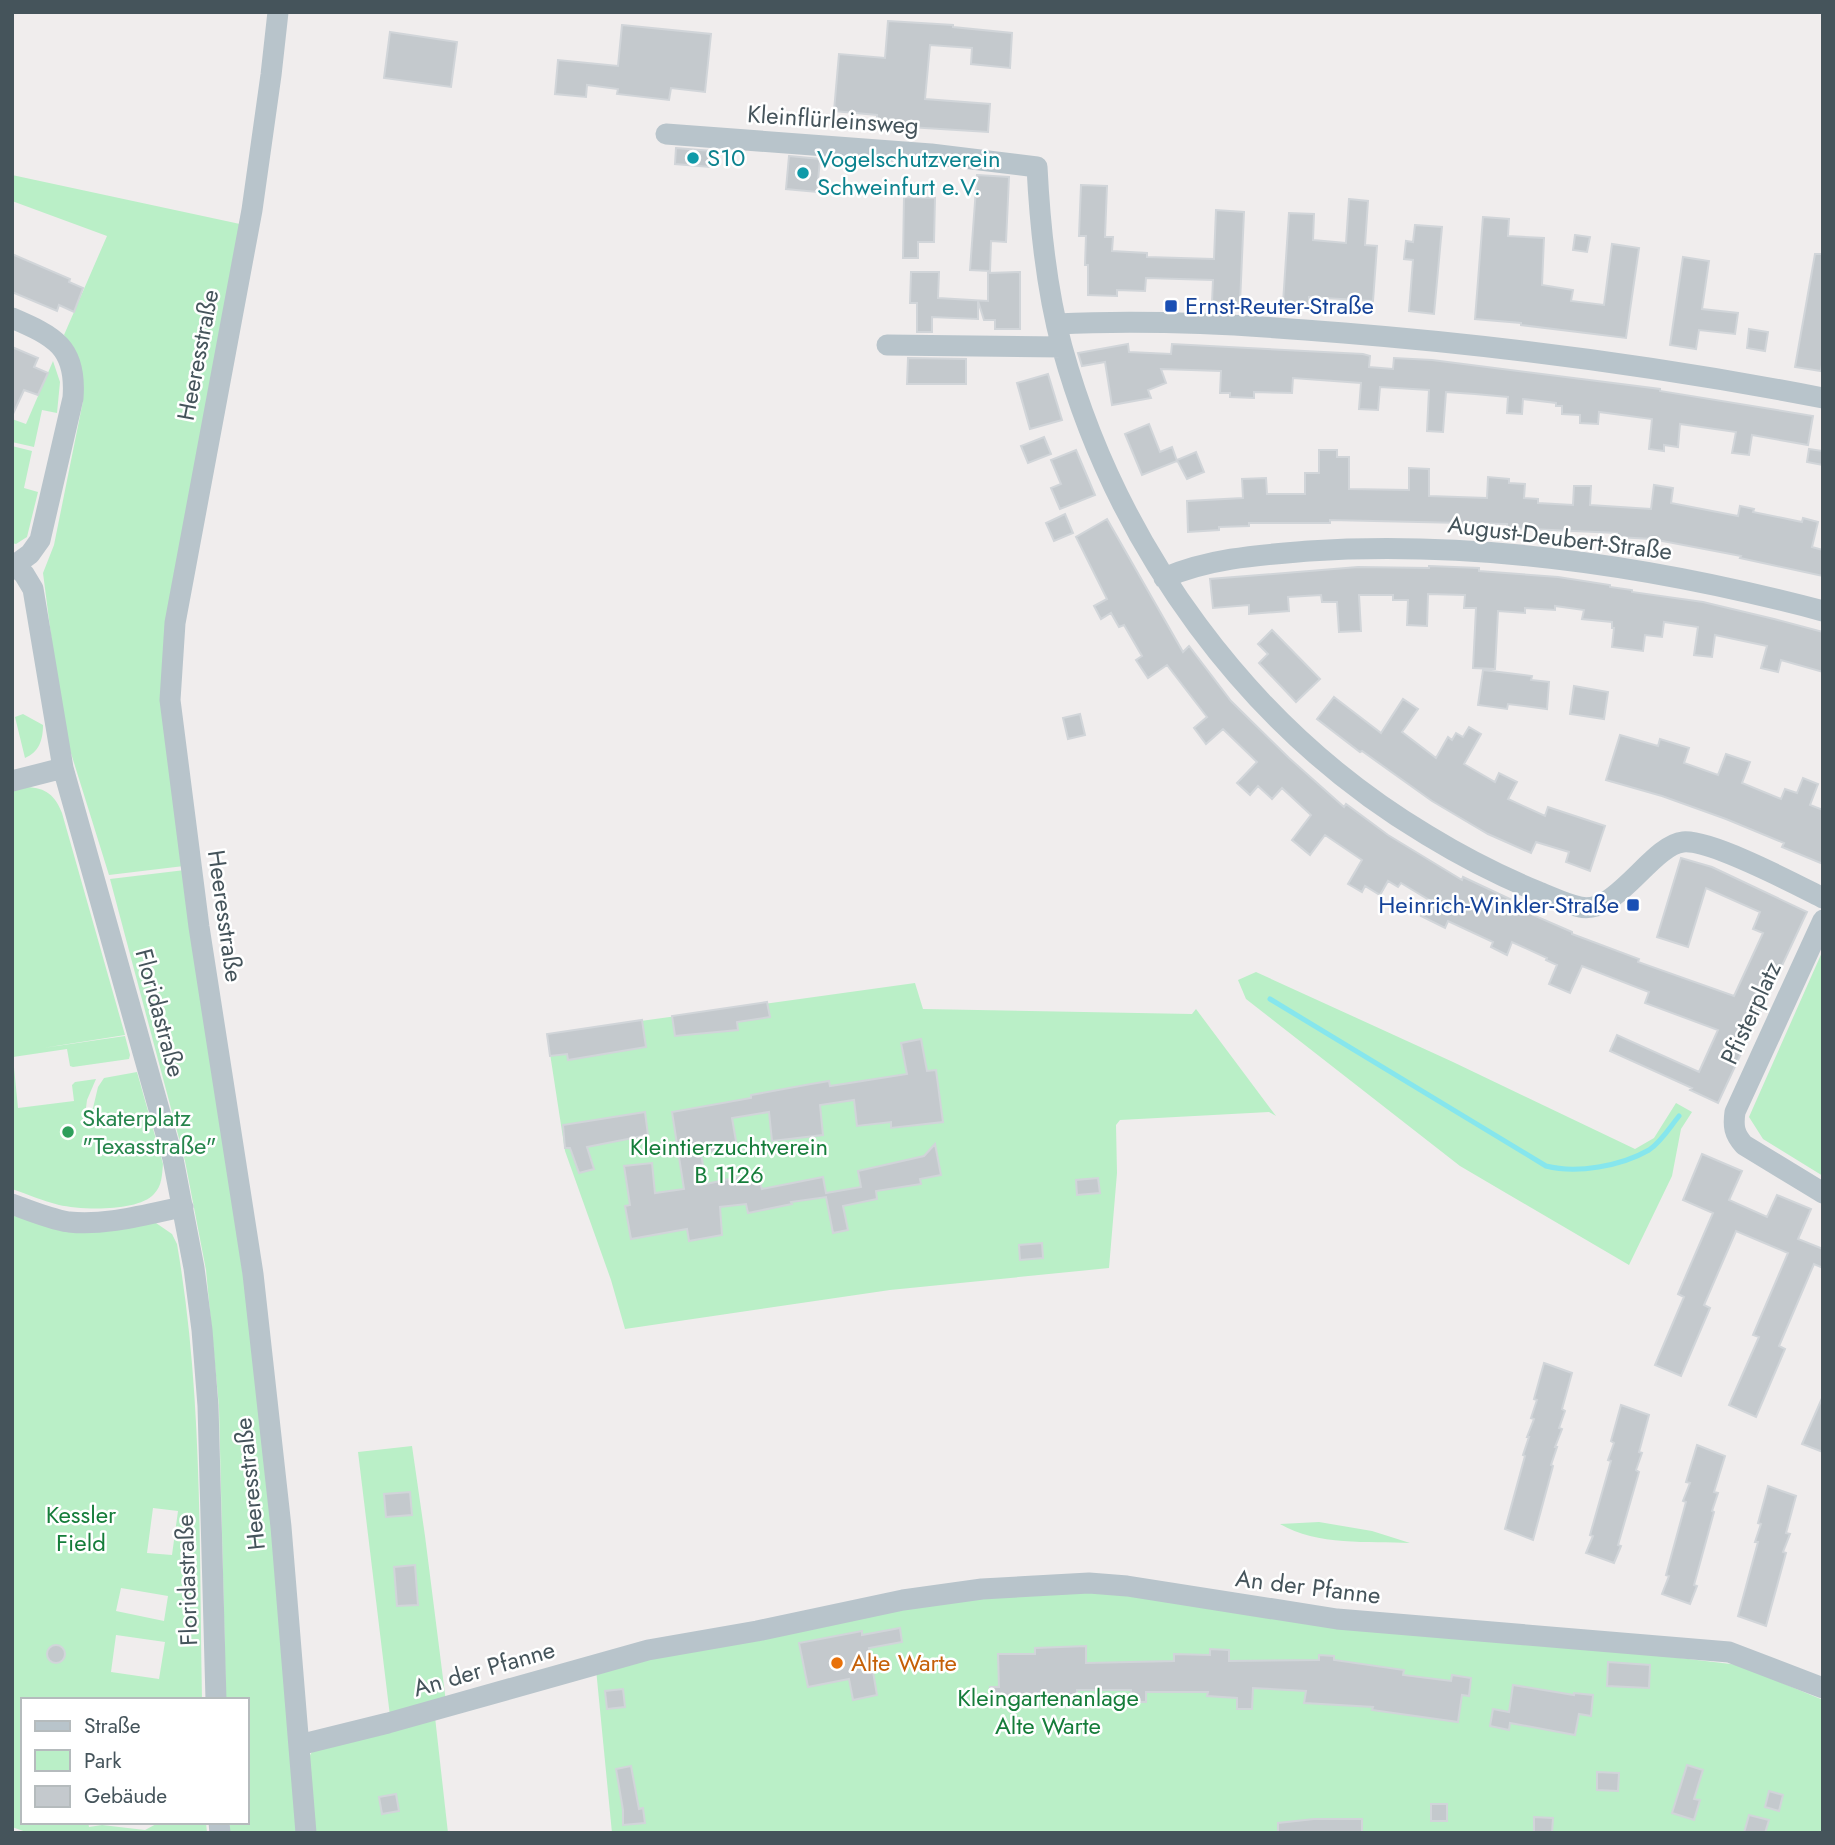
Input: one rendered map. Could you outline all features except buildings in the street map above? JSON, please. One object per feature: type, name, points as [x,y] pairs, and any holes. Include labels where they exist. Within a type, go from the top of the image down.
[{"type":"street","name":"Heeresstraße","points":[[278,12],[252,210],[175,623],[170,700],[199,927],[253,1274],[278,1500],[306,1833]]},
{"type":"street","name":"Kleinflürleinsweg","points":[[666,134],[931,154],[1037,167],[1041,239],[1057,324]]},
{"type":"street","points":[[12,318],[51,336],[62,347],[75,380],[71,410],[40,540],[30,554],[14,565]]},
{"type":"street","points":[[1823,398],[1608,362],[1410,338],[1170,322],[1119,320],[1057,324],[1086,419],[1118,494],[1164,578],[1220,657],[1279,721],[1337,773],[1402,820],[1458,854],[1575,906],[1587,909],[1596,907],[1667,849],[1676,844],[1691,842],[1759,867],[1823,898]]},
{"type":"street","points":[[887,345],[1062,347]]},
{"type":"street","name":"August-Deubert-Straße","points":[[1164,578],[1191,567],[1257,555],[1338,549],[1425,549],[1534,556],[1661,574],[1747,591],[1823,611]]},
{"type":"street","name":"Floridastraße","points":[[14,565],[24,574],[33,589],[63,768],[173,1159],[183,1207],[201,1318],[208,1406],[216,1698]]},
{"type":"street","points":[[12,781],[63,768]]},
{"type":"street","name":"Pfisterplatz","points":[[1823,920],[1735,1112],[1734,1128],[1736,1136],[1744,1145],[1823,1193]]},
{"type":"street","points":[[12,1204],[55,1219],[87,1223],[183,1207]]},
{"type":"street","name":"An der Pfanne","points":[[299,1745],[388,1723],[648,1650],[903,1600],[982,1589],[1089,1583],[1127,1586],[1337,1619],[1729,1652],[1823,1688]]},
{"type":"green space","points":[[12,175],[240,224],[167,620],[184,866],[109,875],[70,750],[57,682],[43,573],[54,545],[83,401],[80,366],[64,335],[107,236],[12,201]]},
{"type":"green space","points":[[53,361],[60,382],[57,413],[42,410],[34,447],[12,442],[12,419],[26,424]]},
{"type":"green space","points":[[12,446],[32,451],[24,488],[38,492],[27,537],[16,544],[12,543]]},
{"type":"green space","points":[[23,714],[43,725],[39,745],[25,758],[15,717]]},
{"type":"green space","points":[[27,787],[49,794],[62,813],[125,1035],[43,1048],[125,1036],[130,1055],[129,1059],[73,1067],[70,1066],[67,1049],[13,1057],[18,1108],[74,1101],[72,1085],[75,1082],[96,1079],[86,1108],[93,1108],[98,1087],[104,1078],[137,1072],[163,1164],[157,1191],[146,1200],[123,1207],[69,1207],[12,1189],[12,791]]},
{"type":"green space","points":[[185,870],[261,1405],[298,1833],[230,1833],[230,1824],[248,1824],[248,1698],[226,1698],[219,1407],[206,1270],[185,1161],[110,879]]},
{"type":"green space","points":[[1823,950],[1823,1176],[1763,1139],[1749,1117]]},
{"type":"green space","points":[[1256,972],[1635,1149],[1654,1138],[1676,1103],[1692,1112],[1681,1129],[1672,1176],[1629,1265],[1460,1166],[1246,999],[1238,980]]},
{"type":"green space","name":"Kleintierzuchtverein B 1126","points":[[915,983],[923,1009],[1192,1014],[1196,1009],[1276,1116],[1269,1112],[1120,1120],[1116,1125],[1117,1173],[1109,1268],[890,1290],[625,1329],[611,1280],[565,1151],[547,1034]]},
{"type":"green space","name":"Kessler Field","points":[[12,1215],[156,1223],[172,1234],[177,1244],[191,1357],[200,1528],[202,1698],[21,1698],[21,1824],[88,1824],[89,1827],[102,1825],[145,1830],[156,1824],[206,1824],[207,1833],[29,1833],[12,1827]],"holes":[[[153,1508],[178,1511],[172,1555],[147,1553]],[[121,1588],[168,1596],[164,1621],[116,1611]],[[116,1635],[165,1642],[159,1679],[111,1672]]]},
{"type":"green space","points":[[412,1446],[446,1702],[390,1716],[358,1452]]},
{"type":"green space","points":[[1319,1522],[1372,1531],[1410,1543],[1327,1539],[1310,1536],[1280,1524]]},
{"type":"green space","name":"Kleingartenanlage Alte Warte","points":[[1097,1589],[1739,1665],[1823,1700],[1823,1833],[612,1833],[596,1669],[983,1593]]},
{"type":"green space","points":[[435,1717],[448,1833],[314,1833],[308,1759],[314,1748]]},
{"type":"waterway","points":[[1270,999],[1546,1166],[1585,1169],[1638,1156],[1653,1147],[1679,1116]]},
{"type":"place","name":"S10","points":[[693,158]]},
{"type":"place","name":"Vogelschutzverein Schweinfurt e.V.","points":[[803,173]]},
{"type":"place","name":"Ernst-Reuter-Straße","points":[[1171,306]]},
{"type":"place","name":"Heinrich-Winkler-Straße","points":[[1633,905]]},
{"type":"place","name":"Skaterplatz \"Texasstraße\"","points":[[68,1132]]},
{"type":"place","name":"Alte Warte","points":[[837,1663]]}]
